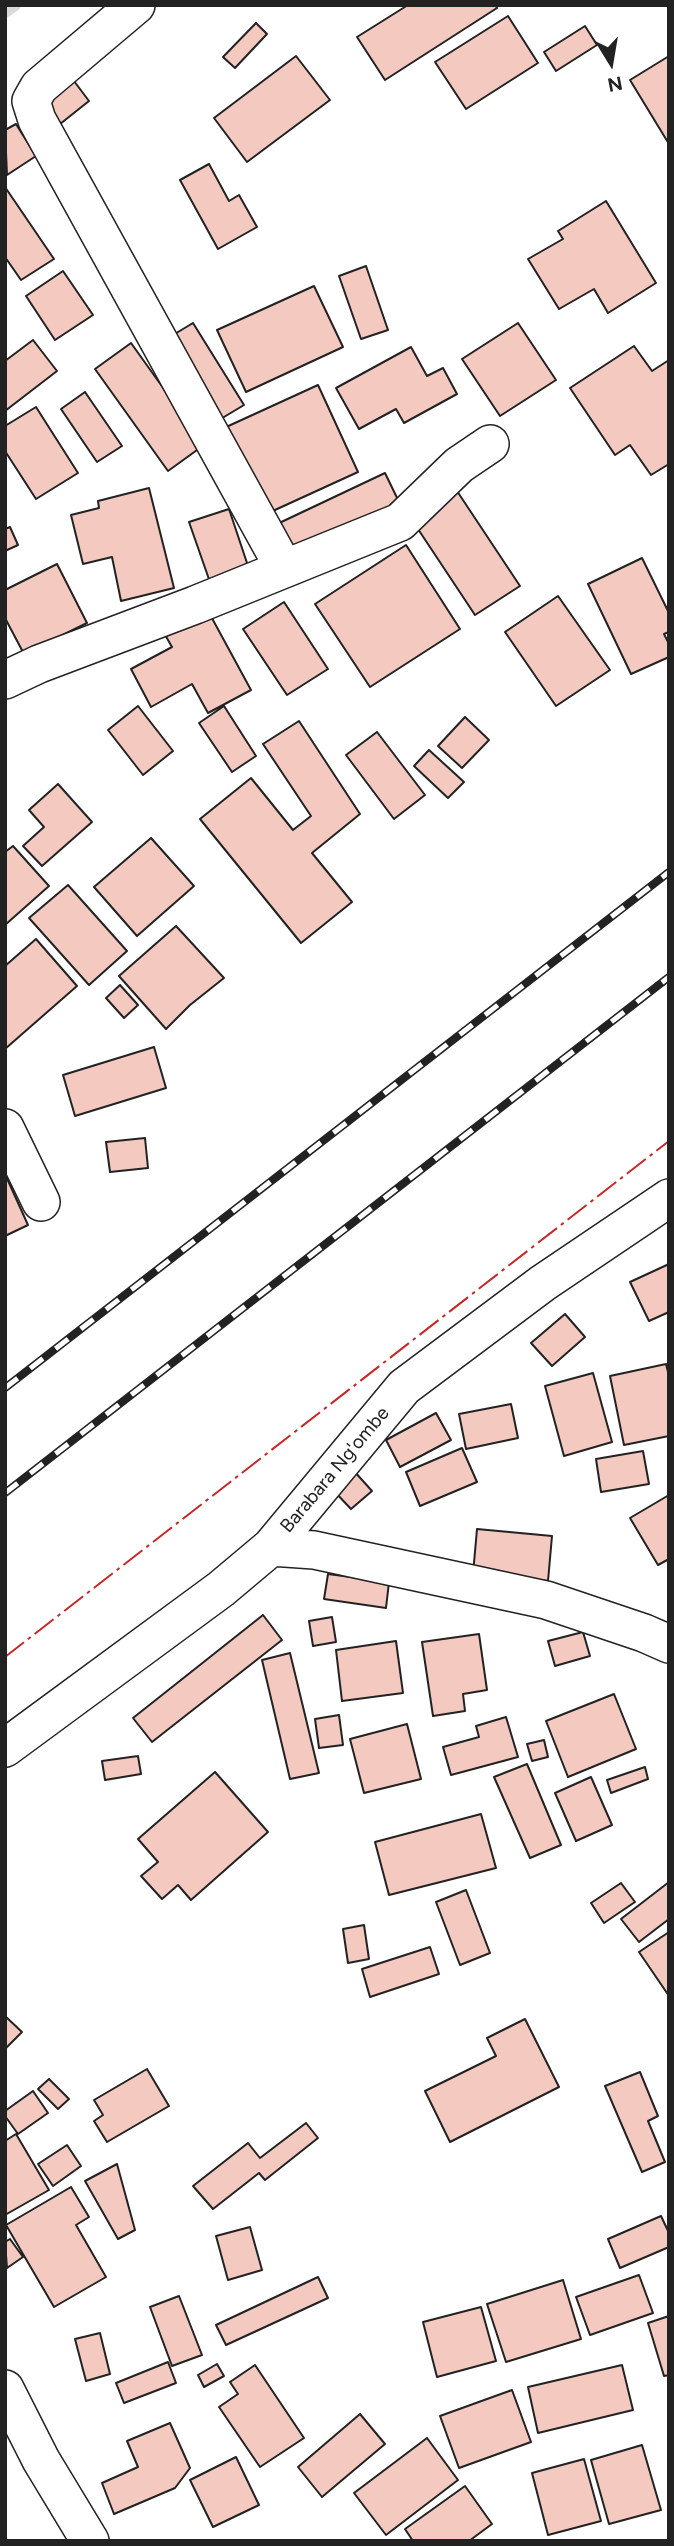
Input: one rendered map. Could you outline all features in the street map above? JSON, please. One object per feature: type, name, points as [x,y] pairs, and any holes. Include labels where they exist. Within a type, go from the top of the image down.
[{"type":"street","points":[[136,5],[39,87],[32,101],[37,120],[284,568]]},
{"type":"street","points":[[5,680],[39,664],[400,522],[459,465],[490,444]]},
{"type":"street","points":[[5,1128],[41,1202]]},
{"type":"street","name":"Barabara Ng'ombe","points":[[5,1748],[221,1589],[271,1547],[404,1387],[543,1283],[669,1198]]},
{"type":"street","points":[[271,1547],[314,1550],[546,1600],[669,1644]]},
{"type":"street","points":[[5,2389],[41,2460],[90,2541]]},
{"type":"building","points":[[408,5],[495,5],[497,8],[385,80],[357,37]]},
{"type":"building","points":[[508,16],[538,63],[466,109],[435,62]]},
{"type":"building","points":[[256,23],[267,34],[235,68],[223,57]]},
{"type":"building","points":[[585,26],[597,45],[556,71],[544,52]]},
{"type":"building","points":[[296,56],[330,100],[247,162],[214,118]]},
{"type":"building","points":[[669,56],[669,144],[630,80]]},
{"type":"building","points":[[68,73],[89,101],[55,128],[33,100]]},
{"type":"building","points":[[16,124],[36,156],[7,175],[5,130]]},
{"type":"building","points":[[209,164],[229,201],[239,195],[257,227],[218,249],[180,180]]},
{"type":"building","points":[[5,187],[54,259],[21,280],[5,257]]},
{"type":"building","points":[[606,201],[656,283],[608,313],[594,289],[559,309],[528,259],[563,239],[558,231]]},
{"type":"building","points":[[366,266],[388,330],[361,339],[339,276]]},
{"type":"building","points":[[63,271],[93,315],[55,340],[26,296]]},
{"type":"building","points":[[314,286],[343,347],[246,392],[217,330]]},
{"type":"building","points":[[193,323],[244,405],[214,423],[163,341]]},
{"type":"building","points":[[518,323],[556,380],[500,416],[462,359]]},
{"type":"building","points":[[33,340],[57,371],[5,411],[5,361]]},
{"type":"building","points":[[131,343],[204,445],[168,471],[95,369]]},
{"type":"building","points":[[634,346],[652,371],[669,360],[669,464],[651,475],[630,445],[615,455],[570,388]]},
{"type":"building","points":[[411,347],[427,376],[443,368],[457,394],[404,423],[396,409],[359,429],[336,388]]},
{"type":"building","points":[[318,385],[358,472],[264,515],[224,428]]},
{"type":"building","points":[[85,392],[122,446],[97,462],[61,409]]},
{"type":"building","points":[[36,407],[78,473],[36,499],[5,451],[5,426]]},
{"type":"building","points":[[385,473],[401,506],[289,557],[275,525]]},
{"type":"building","points":[[149,488],[174,588],[121,601],[112,557],[83,564],[71,515],[99,508],[98,501]]},
{"type":"building","points":[[457,491],[520,586],[475,615],[412,520]]},
{"type":"building","points":[[229,509],[250,572],[211,585],[189,522]]},
{"type":"building","points":[[10,527],[18,545],[5,551],[5,529]]},
{"type":"building","points":[[406,545],[460,629],[370,687],[315,604]]},
{"type":"building","points":[[642,558],[669,613],[669,632],[664,634],[669,644],[669,657],[631,674],[588,584]]},
{"type":"building","points":[[57,564],[87,623],[24,654],[5,618],[5,590]]},
{"type":"building","points":[[558,596],[610,670],[556,706],[505,632]]},
{"type":"building","points":[[284,602],[328,669],[287,695],[243,629]]},
{"type":"building","points":[[207,609],[251,690],[208,713],[192,684],[151,707],[131,669],[172,647],[164,633]]},
{"type":"building","points":[[138,706],[173,751],[143,775],[108,730]]},
{"type":"building","points":[[224,706],[256,756],[232,772],[199,723]]},
{"type":"building","points":[[465,717],[489,740],[462,768],[438,746]]},
{"type":"building","points":[[299,721],[360,814],[312,853],[352,902],[301,943],[200,819],[251,778],[293,830],[311,816],[263,744]]},
{"type":"building","points":[[377,732],[425,795],[394,819],[346,755]]},
{"type":"building","points":[[429,750],[464,782],[448,798],[414,766]]},
{"type":"building","points":[[58,784],[92,822],[42,866],[23,846],[44,827],[29,810]]},
{"type":"building","points":[[151,838],[194,886],[137,936],[94,887]]},
{"type":"building","points":[[13,846],[49,886],[5,925],[5,852]]},
{"type":"building","points":[[68,885],[127,951],[89,985],[29,918]]},
{"type":"building","points":[[176,926],[224,978],[190,1005],[166,1029],[119,976]]},
{"type":"building","points":[[36,939],[77,986],[5,1049],[5,966]]},
{"type":"building","points":[[120,985],[138,1005],[124,1018],[106,998]]},
{"type":"building","points":[[154,1047],[166,1088],[75,1116],[63,1075]]},
{"type":"building","points":[[145,1138],[148,1168],[110,1172],[106,1142]]},
{"type":"building","points":[[5,1174],[28,1225],[5,1236]]},
{"type":"building","points":[[669,1264],[669,1312],[649,1321],[630,1282]]},
{"type":"building","points":[[565,1314],[585,1337],[552,1366],[531,1343]]},
{"type":"building","points":[[666,1364],[669,1376],[669,1436],[624,1445],[610,1376]]},
{"type":"building","points":[[593,1373],[612,1442],[564,1456],[545,1386]]},
{"type":"building","points":[[511,1404],[518,1438],[466,1449],[459,1414]]},
{"type":"building","points":[[436,1413],[451,1440],[400,1467],[386,1440]]},
{"type":"building","points":[[462,1448],[477,1482],[420,1506],[406,1472]]},
{"type":"building","points":[[643,1451],[649,1484],[601,1492],[596,1459]]},
{"type":"building","points":[[354,1471],[372,1491],[351,1509],[334,1491]]},
{"type":"building","points":[[669,1495],[669,1559],[658,1565],[630,1518]]},
{"type":"building","points":[[477,1529],[552,1536],[548,1581],[473,1574]]},
{"type":"building","points":[[328,1574],[389,1582],[386,1608],[324,1599]]},
{"type":"building","points":[[263,1615],[282,1640],[152,1742],[133,1718]]},
{"type":"building","points":[[332,1617],[336,1642],[313,1646],[309,1621]]},
{"type":"building","points":[[583,1632],[590,1656],[555,1666],[548,1641]]},
{"type":"building","points":[[479,1634],[487,1690],[463,1694],[465,1711],[433,1716],[422,1642]]},
{"type":"building","points":[[396,1641],[403,1693],[342,1701],[336,1650]]},
{"type":"building","points":[[290,1653],[319,1773],[290,1779],[262,1660]]},
{"type":"building","points":[[614,1694],[636,1749],[568,1777],[546,1721]]},
{"type":"building","points":[[339,1715],[343,1745],[319,1748],[315,1719]]},
{"type":"building","points":[[506,1717],[518,1757],[451,1775],[443,1747],[479,1737],[476,1726]]},
{"type":"building","points":[[407,1724],[421,1779],[364,1793],[350,1739]]},
{"type":"building","points":[[544,1740],[548,1757],[532,1761],[527,1744]]},
{"type":"building","points":[[138,1756],[141,1774],[105,1780],[102,1761]]},
{"type":"building","points":[[527,1764],[561,1845],[530,1858],[494,1777]]},
{"type":"building","points":[[645,1767],[648,1779],[611,1793],[607,1780]]},
{"type":"building","points":[[215,1772],[268,1832],[191,1900],[178,1885],[162,1899],[141,1876],[158,1862],[138,1839]]},
{"type":"building","points":[[591,1777],[612,1825],[576,1841],[555,1793]]},
{"type":"building","points":[[481,1814],[496,1868],[389,1895],[375,1842]]},
{"type":"building","points":[[669,1882],[669,1919],[639,1942],[621,1919]]},
{"type":"building","points":[[621,1883],[635,1902],[604,1923],[591,1903]]},
{"type":"building","points":[[466,1890],[490,1953],[460,1965],[436,1902]]},
{"type":"building","points":[[364,1925],[369,1959],[348,1963],[343,1929]]},
{"type":"building","points":[[669,1932],[669,1996],[639,1952]]},
{"type":"building","points":[[430,1947],[439,1974],[370,1997],[362,1969]]},
{"type":"building","points":[[5,2016],[22,2032],[5,2049]]},
{"type":"building","points":[[525,2019],[559,2087],[450,2142],[425,2091],[496,2056],[487,2038]]},
{"type":"building","points":[[147,2069],[169,2106],[107,2142],[94,2121],[103,2115],[94,2100]]},
{"type":"building","points":[[640,2072],[658,2116],[648,2121],[665,2162],[642,2172],[605,2086]]},
{"type":"building","points":[[49,2079],[69,2099],[58,2109],[38,2089]]},
{"type":"building","points":[[33,2091],[48,2113],[18,2134],[5,2116],[5,2111]]},
{"type":"building","points":[[306,2123],[318,2138],[265,2180],[259,2173],[213,2209],[193,2186],[248,2143],[260,2158]]},
{"type":"building","points":[[16,2134],[49,2190],[5,2215],[5,2141]]},
{"type":"building","points":[[67,2145],[81,2166],[53,2186],[38,2164]]},
{"type":"building","points":[[117,2164],[135,2230],[118,2239],[85,2181]]},
{"type":"building","points":[[71,2187],[89,2217],[76,2225],[106,2277],[54,2307],[6,2225]]},
{"type":"building","points":[[661,2216],[669,2233],[669,2247],[620,2268],[608,2239]]},
{"type":"building","points":[[250,2227],[262,2270],[228,2280],[216,2236]]},
{"type":"building","points":[[10,2239],[23,2257],[7,2268],[5,2242]]},
{"type":"building","points":[[639,2275],[653,2313],[590,2335],[576,2297]]},
{"type":"building","points":[[318,2277],[328,2298],[226,2345],[216,2325]]},
{"type":"building","points":[[563,2280],[581,2339],[506,2362],[487,2304]]},
{"type":"building","points":[[179,2296],[202,2355],[172,2366],[150,2307]]},
{"type":"building","points":[[481,2307],[496,2361],[437,2377],[423,2322]]},
{"type":"building","points":[[669,2316],[669,2375],[664,2376],[648,2323]]},
{"type":"building","points":[[100,2333],[110,2374],[86,2381],[75,2339]]},
{"type":"building","points":[[168,2362],[176,2383],[124,2403],[116,2383]]},
{"type":"building","points":[[217,2364],[224,2376],[204,2387],[198,2375]]},
{"type":"building","points":[[255,2365],[304,2438],[260,2467],[219,2407],[238,2394],[230,2382]]},
{"type":"building","points":[[622,2365],[633,2410],[538,2433],[528,2387]]},
{"type":"building","points":[[512,2390],[531,2442],[459,2468],[440,2416]]},
{"type":"building","points":[[360,2414],[385,2444],[322,2497],[298,2467]]},
{"type":"building","points":[[170,2423],[190,2468],[175,2488],[114,2514],[102,2483],[138,2467],[127,2441]]},
{"type":"building","points":[[427,2438],[458,2480],[386,2535],[354,2493]]},
{"type":"building","points":[[642,2445],[661,2510],[609,2524],[591,2460]]},
{"type":"building","points":[[236,2457],[259,2505],[213,2527],[190,2480]]},
{"type":"building","points":[[584,2459],[601,2521],[548,2535],[532,2473]]},
{"type":"building","points":[[465,2486],[492,2524],[469,2541],[413,2541],[405,2529]]},
{"type":"waterway","points":[[5,12],[15,5]]},
{"type":"railway","points":[[5,1388],[669,872]]},
{"type":"railway","points":[[5,1493],[669,977]]},
{"type":"power","points":[[5,1657],[669,1141]]}]
